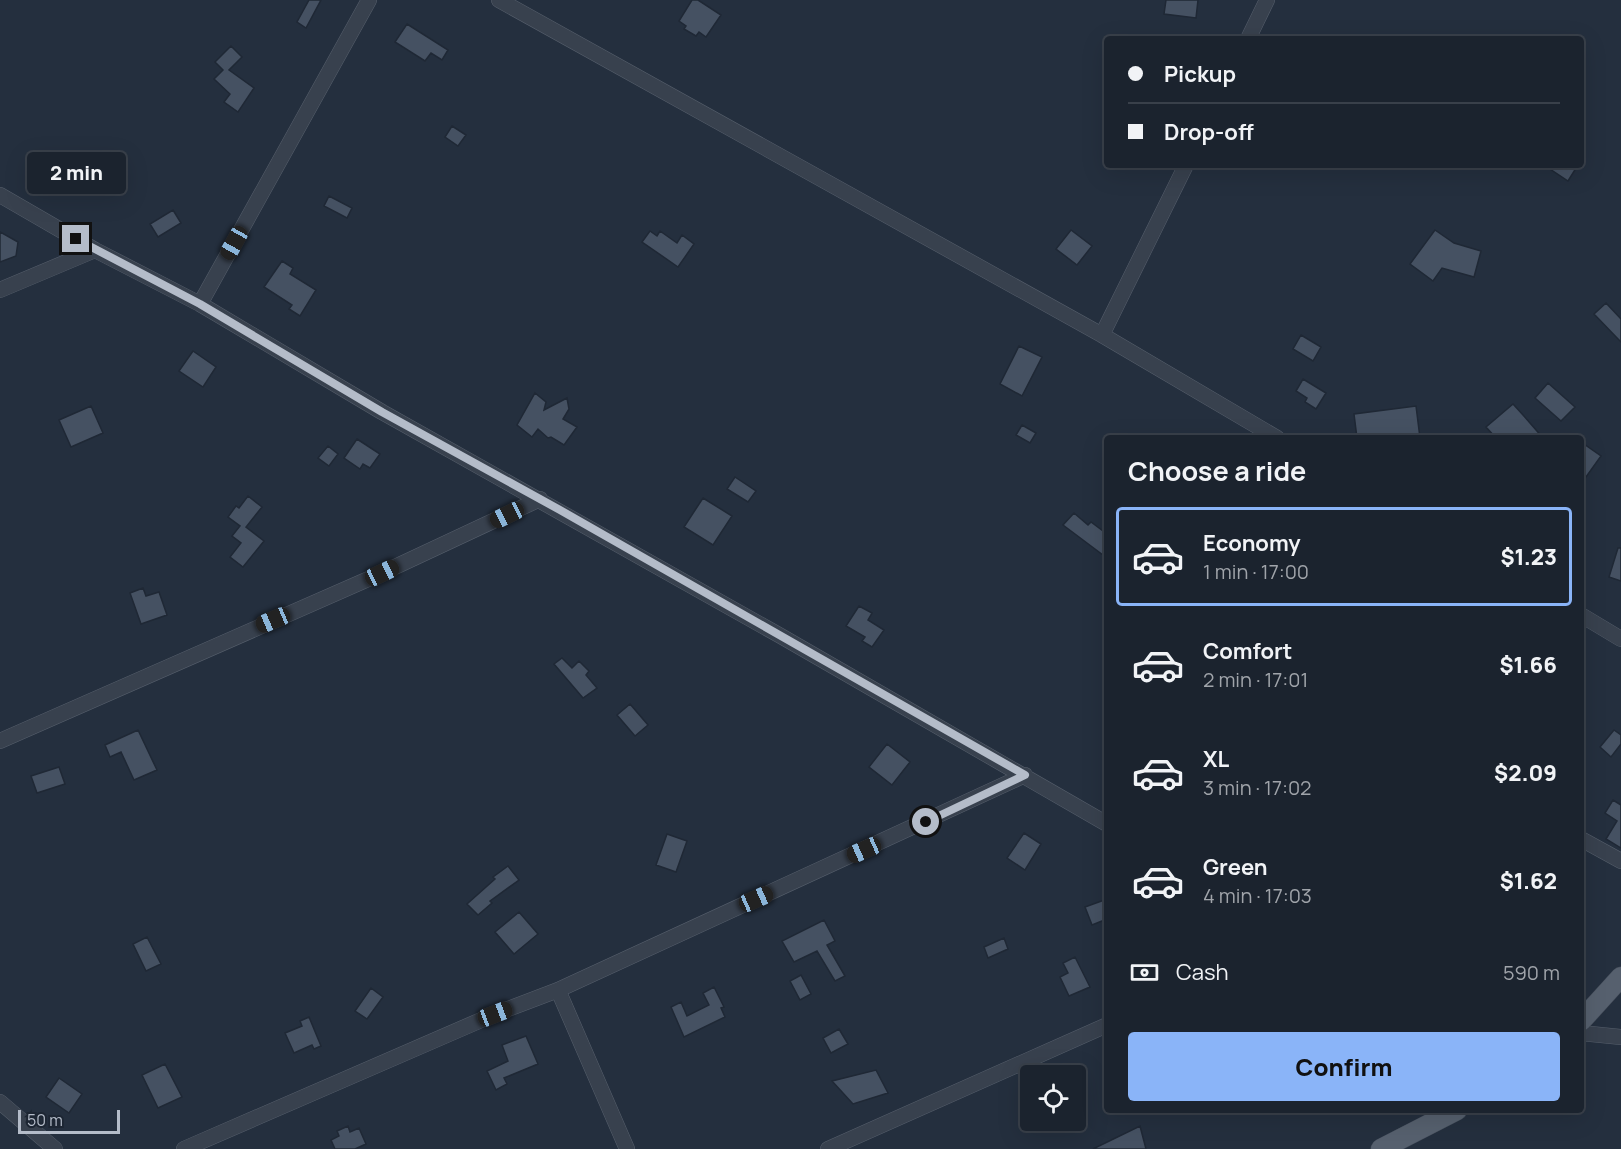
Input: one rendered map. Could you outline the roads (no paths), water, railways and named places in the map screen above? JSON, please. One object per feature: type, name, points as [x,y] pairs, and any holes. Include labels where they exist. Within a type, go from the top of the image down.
[{"type":"main road","points":[[1584,1018],[1621,977]]},
{"type":"main road","points":[[1381,1149],[1451,1113]]},
{"type":"street","points":[[200,304],[369,0]]},
{"type":"street","points":[[499,0],[1102,335],[1272,435]]},
{"type":"street","points":[[1249,36],[1267,0]]},
{"type":"street","points":[[1102,335],[1185,168]]},
{"type":"street","points":[[0,195],[95,250],[200,304],[372,406],[540,499],[1104,822]]},
{"type":"street","points":[[0,290],[95,250]]},
{"type":"street","points":[[0,741],[382,573],[540,499]]},
{"type":"street","points":[[1584,617],[1621,639]]},
{"type":"street","points":[[184,1149],[495,1014],[558,990],[1025,775]]},
{"type":"street","points":[[1584,841],[1621,861]]},
{"type":"street","points":[[558,990],[627,1149]]},
{"type":"street","points":[[828,1149],[1104,1026]]},
{"type":"street","points":[[1584,1033],[1621,1036]]},
{"type":"street","points":[[0,1102],[55,1149]]}]
